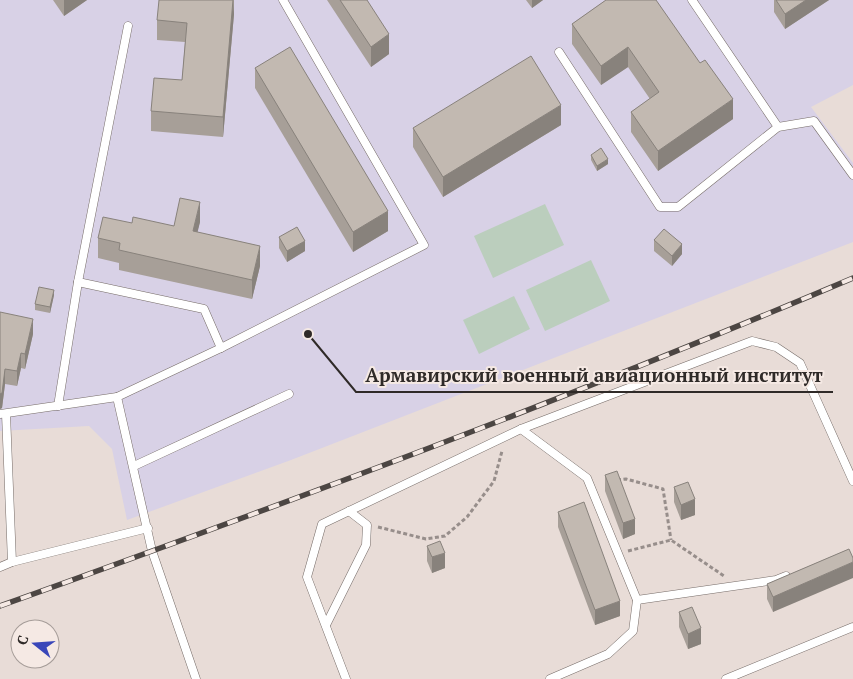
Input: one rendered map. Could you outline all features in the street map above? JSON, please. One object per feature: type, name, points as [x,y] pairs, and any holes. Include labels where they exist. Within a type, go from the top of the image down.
[{"type":"lane","points":[[12,562],[3,414],[117,397],[220,348],[424,245],[282,0]]},
{"type":"lane","points":[[692,0],[778,127]]},
{"type":"lane","points":[[58,406],[78,282],[128,26]]},
{"type":"lane","points":[[559,52],[660,207],[678,207],[778,127],[814,121],[853,176]]},
{"type":"lane","points":[[78,282],[204,309],[220,348]]},
{"type":"lane","points":[[346,679],[308,577],[322,524],[521,429],[752,341],[776,347],[800,363],[853,481]]},
{"type":"lane","points":[[134,466],[289,394]]},
{"type":"lane","points":[[117,397],[152,551],[196,679]]},
{"type":"lane","points":[[521,429],[587,478],[637,600],[633,631],[608,654],[550,679]]},
{"type":"lane","points":[[326,625],[366,545],[367,524],[349,511]]},
{"type":"lane","points":[[0,567],[12,562],[148,528]]},
{"type":"lane","points":[[637,600],[776,580],[793,573]]},
{"type":"lane","points":[[726,679],[853,627]]},
{"type":"path","points":[[367,524],[426,539],[446,536],[468,517],[494,481],[506,436]]},
{"type":"path","points":[[589,484],[626,478],[663,488],[671,540],[738,586]]},
{"type":"path","points":[[618,553],[671,540]]},
{"type":"shaded area","points":[[0,0],[853,0],[853,85],[811,107],[853,163],[853,242],[291,460],[127,520],[112,449],[89,426],[0,431]]},
{"type":"green space","points":[[545,204],[564,245],[493,278],[474,236]]},
{"type":"green space","points":[[591,260],[610,301],[545,331],[526,290]]},
{"type":"green space","points":[[514,296],[530,329],[479,354],[463,320]]},
{"type":"building","points":[[159,0],[233,0],[223,117],[151,111],[154,78],[182,80],[187,23],[157,20]]},
{"type":"building","points":[[340,0],[367,0],[389,34],[371,47]]},
{"type":"building","points":[[606,0],[656,0],[700,63],[705,60],[733,99],[658,151],[631,112],[659,92],[628,47],[601,66],[572,24]]},
{"type":"building","points":[[776,0],[806,0],[785,14]]},
{"type":"building","points":[[290,47],[388,211],[353,232],[255,68]]},
{"type":"building","points":[[531,56],[561,105],[443,177],[413,128]]},
{"type":"building","points":[[601,148],[608,159],[597,166],[591,155]]},
{"type":"building","points":[[180,198],[200,202],[193,231],[260,246],[252,280],[119,250],[120,243],[98,238],[103,217],[132,223],[133,217],[174,226]]},
{"type":"building","points":[[297,227],[305,241],[287,251],[279,237]]},
{"type":"building","points":[[664,229],[682,244],[672,256],[654,240]]},
{"type":"building","points":[[39,287],[54,290],[50,307],[35,304]]},
{"type":"building","points":[[0,312],[33,319],[25,354],[21,353],[17,371],[5,369],[2,393],[0,394]]},
{"type":"building","points":[[617,471],[635,519],[623,523],[605,475]]},
{"type":"building","points":[[688,482],[695,499],[681,505],[674,487]]},
{"type":"building","points":[[584,502],[620,601],[595,610],[558,512]]},
{"type":"building","points":[[440,541],[445,553],[432,557],[427,546]]},
{"type":"building","points":[[849,549],[853,562],[773,597],[767,584]]},
{"type":"building","points":[[692,607],[701,628],[688,634],[679,612]]},
{"type":"railway","points":[[0,606],[215,528],[536,407],[853,278]]},
{"type":"place","name":"Армавирский военный авиационный институт","points":[[308,334]]}]
